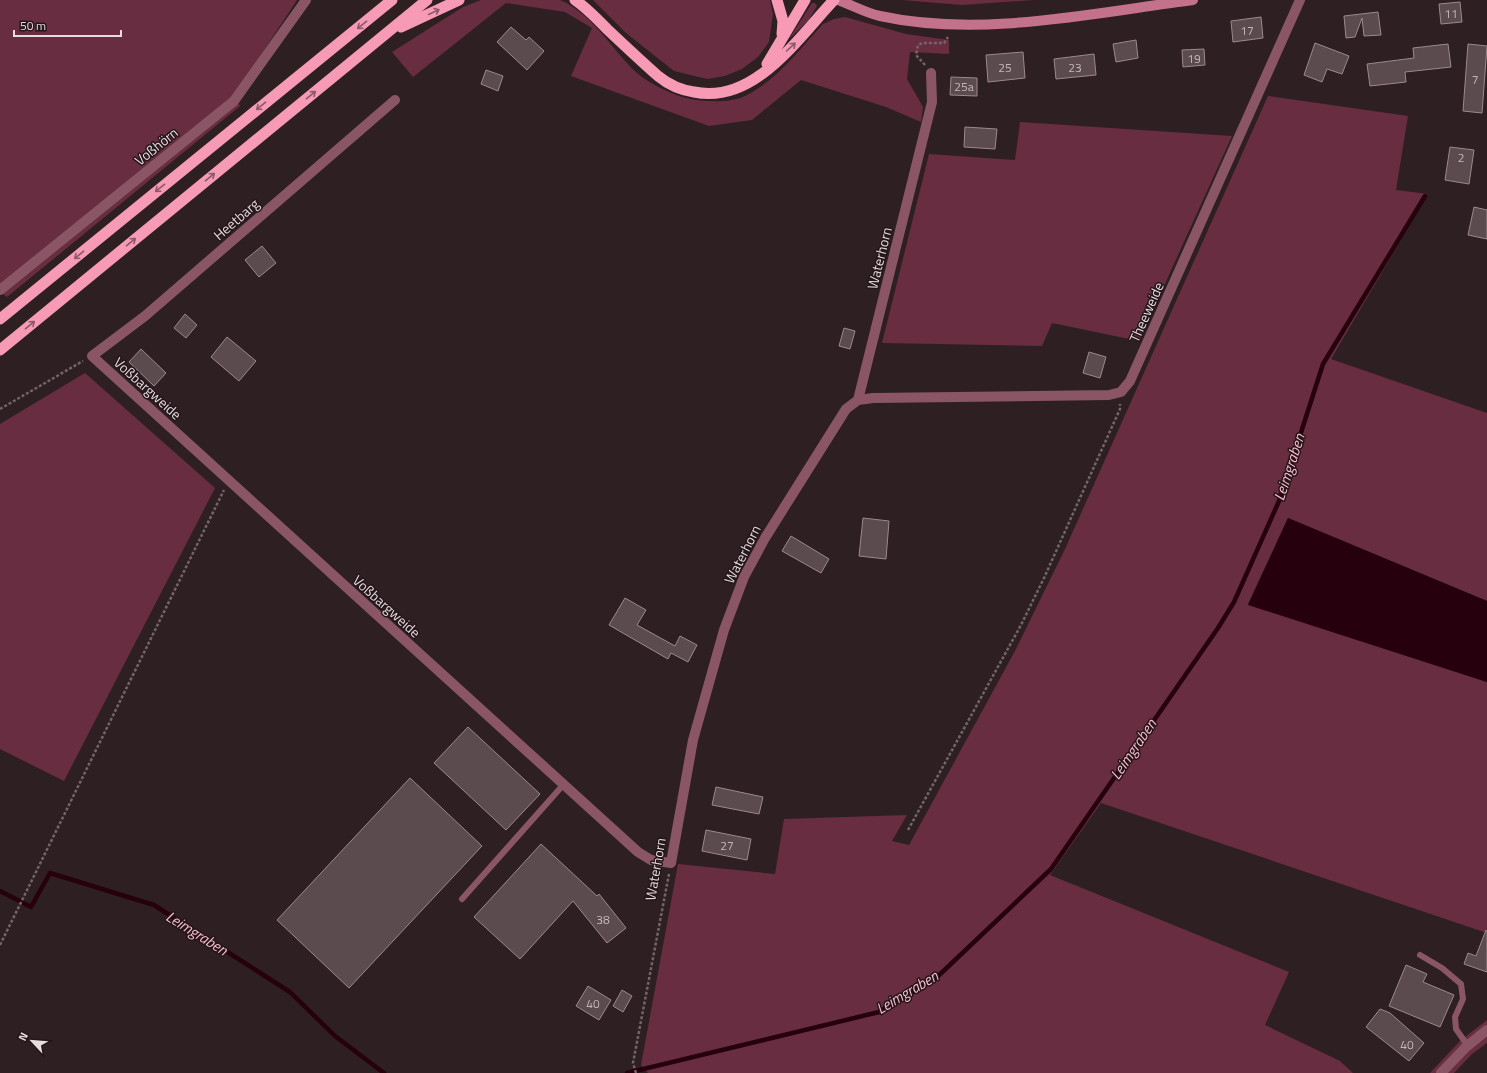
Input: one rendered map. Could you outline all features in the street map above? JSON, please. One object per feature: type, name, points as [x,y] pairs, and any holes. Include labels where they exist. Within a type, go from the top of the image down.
[{"type":"highway","points":[[0,319],[392,0]]},
{"type":"highway","points":[[0,350],[427,0]]},
{"type":"highway","points":[[386,34],[459,0]]},
{"type":"highway","points":[[777,0],[783,21],[781,39]]},
{"type":"highway","points":[[762,74],[805,0]]},
{"type":"highway","points":[[579,1],[659,77],[677,88],[698,93],[723,93],[748,84],[762,74],[804,35],[834,0]]},
{"type":"main road","points":[[838,0],[879,16],[924,24],[952,26],[1037,20],[1193,0]]},
{"type":"street","name":"Voßhörn","points":[[0,290],[234,101],[306,0]]},
{"type":"street","name":"Theeweide","points":[[1121,392],[1130,381],[1300,0]]},
{"type":"street","name":"Waterhorn","points":[[671,863],[692,740],[724,630],[744,578],[765,538],[846,409],[858,400],[932,102],[931,72]]},
{"type":"street","name":"Heetbarg","points":[[92,356],[145,316],[395,100]]},
{"type":"street","name":"Voßbargweide","points":[[92,356],[638,852],[651,860],[671,863]]},
{"type":"street","points":[[858,400],[873,398],[1109,395],[1121,392]]},
{"type":"street","points":[[1441,1073],[1468,1046],[1487,1030]]},
{"type":"lane","points":[[462,899],[564,784]]},
{"type":"lane","points":[[1420,956],[1442,968],[1461,984],[1463,999],[1454,1017],[1456,1029],[1468,1046]]},
{"type":"path","points":[[916,54],[918,45],[922,42],[944,43],[948,38]]},
{"type":"path","points":[[0,409],[92,356]]},
{"type":"path","points":[[908,830],[1021,625],[1044,578],[1120,409],[1121,392]]},
{"type":"path","points":[[0,946],[228,481]]},
{"type":"path","name":"Waterhorn","points":[[636,1073],[633,1063],[671,863]]},
{"type":"shaded area","points":[[0,0],[297,0],[234,96],[240,106],[7,297],[0,292]]},
{"type":"shaded area","points":[[481,0],[560,0],[572,6],[592,23],[628,64],[642,77],[670,92],[697,100],[733,100],[756,90],[787,64],[823,24],[834,19],[845,17],[906,34],[949,40],[949,54],[910,52],[907,79],[923,107],[921,122],[886,107],[801,80],[752,120],[709,126],[571,76],[592,28],[565,12],[506,3],[413,77],[392,52],[463,7]]},
{"type":"shaded area","points":[[593,0],[770,0],[773,14],[769,42],[758,57],[742,69],[725,76],[707,79],[674,71],[626,33]]},
{"type":"shaded area","points":[[902,0],[1034,0],[962,5]]},
{"type":"shaded area","points":[[812,3],[815,3],[817,6],[808,21],[789,39]]},
{"type":"shaded area","points":[[1268,96],[1408,116],[1396,190],[1428,194],[1331,359],[1487,413],[1487,601],[1288,518],[1248,604],[1487,682],[1487,933],[1101,803],[1050,875],[1289,972],[1265,1025],[1340,1061],[1353,1073],[648,1073],[641,1065],[678,864],[775,874],[784,819],[907,815],[892,841],[909,845],[1016,649],[1065,549]]},
{"type":"shaded area","points":[[1020,122],[1232,136],[1139,341],[1052,323],[1042,346],[882,343],[929,154],[1015,160]]},
{"type":"shaded area","points":[[85,373],[215,488],[64,781],[0,749],[0,424]]},
{"type":"shaded area","points":[[1288,518],[1487,601],[1487,682],[1248,605]]},
{"type":"shaded area","points":[[1487,1020],[1487,1043],[1472,1054],[1454,1073],[1430,1073],[1460,1041]]},
{"type":"building","points":[[1460,2],[1462,22],[1441,24],[1439,4]]},
{"type":"building","points":[[1378,12],[1381,35],[1364,36],[1362,18],[1355,37],[1346,38],[1344,16]]},
{"type":"building","points":[[1261,17],[1263,38],[1233,42],[1231,21]]},
{"type":"building","points":[[511,27],[526,40],[529,37],[544,51],[527,70],[497,42]]},
{"type":"building","points":[[1136,40],[1138,58],[1116,62],[1113,44]]},
{"type":"building","points":[[1315,43],[1349,56],[1342,74],[1327,69],[1322,82],[1304,75]]},
{"type":"building","points":[[1448,44],[1451,67],[1405,72],[1406,82],[1370,86],[1367,64],[1414,58],[1413,48]]},
{"type":"building","points":[[1468,44],[1487,46],[1482,113],[1463,111]]},
{"type":"building","points":[[1204,49],[1205,65],[1183,67],[1182,50]]},
{"type":"building","points":[[1023,52],[1025,78],[988,82],[986,55]]},
{"type":"building","points":[[1094,54],[1096,75],[1056,79],[1054,59]]},
{"type":"building","points":[[486,70],[503,76],[498,91],[481,84]]},
{"type":"building","points":[[951,77],[977,78],[977,96],[950,95]]},
{"type":"building","points":[[965,127],[997,129],[995,149],[964,147]]},
{"type":"building","points":[[1450,147],[1474,150],[1469,184],[1445,180]]},
{"type":"building","points":[[1474,207],[1487,210],[1487,239],[1468,235]]},
{"type":"building","points":[[262,246],[276,263],[259,277],[245,260]]},
{"type":"building","points":[[185,314],[197,325],[186,338],[174,328]]},
{"type":"building","points":[[844,328],[855,331],[850,349],[839,346]]},
{"type":"building","points":[[227,337],[256,361],[239,381],[211,357]]},
{"type":"building","points":[[141,349],[166,373],[154,386],[129,362]]},
{"type":"building","points":[[1089,352],[1106,357],[1100,378],[1083,373]]},
{"type":"building","points":[[863,518],[889,521],[886,559],[859,556]]},
{"type":"building","points":[[791,536],[829,559],[821,573],[782,551]]},
{"type":"building","points":[[625,598],[646,610],[637,625],[675,646],[680,636],[697,645],[688,662],[671,653],[668,659],[609,625]]},
{"type":"building","points":[[468,727],[540,794],[506,830],[434,763]]},
{"type":"building","points":[[410,778],[482,846],[349,988],[277,920]]},
{"type":"building","points":[[716,787],[763,797],[759,814],[712,805]]},
{"type":"building","points":[[706,830],[751,839],[747,860],[702,851]]},
{"type":"building","points":[[541,844],[597,896],[599,894],[626,928],[607,943],[573,901],[520,959],[474,917]]},
{"type":"building","points":[[1486,930],[1487,972],[1464,964],[1468,953],[1476,956]]},
{"type":"building","points":[[1406,965],[1427,974],[1423,982],[1454,995],[1440,1027],[1389,1006]]},
{"type":"building","points":[[588,986],[611,1000],[599,1020],[576,1006]]},
{"type":"building","points":[[622,990],[632,996],[623,1012],[613,1006]]},
{"type":"building","points":[[1380,1009],[1390,1013],[1424,1043],[1409,1061],[1366,1027]]},
{"type":"waterway","name":"Leimgraben","points":[[627,1073],[879,1012],[935,979],[1051,869],[1218,628],[1234,602],[1279,501],[1323,364],[1425,196]]},
{"type":"waterway","name":"Leimgraben","points":[[0,891],[31,907],[50,873],[154,905],[290,992],[335,1036],[384,1073]]}]
